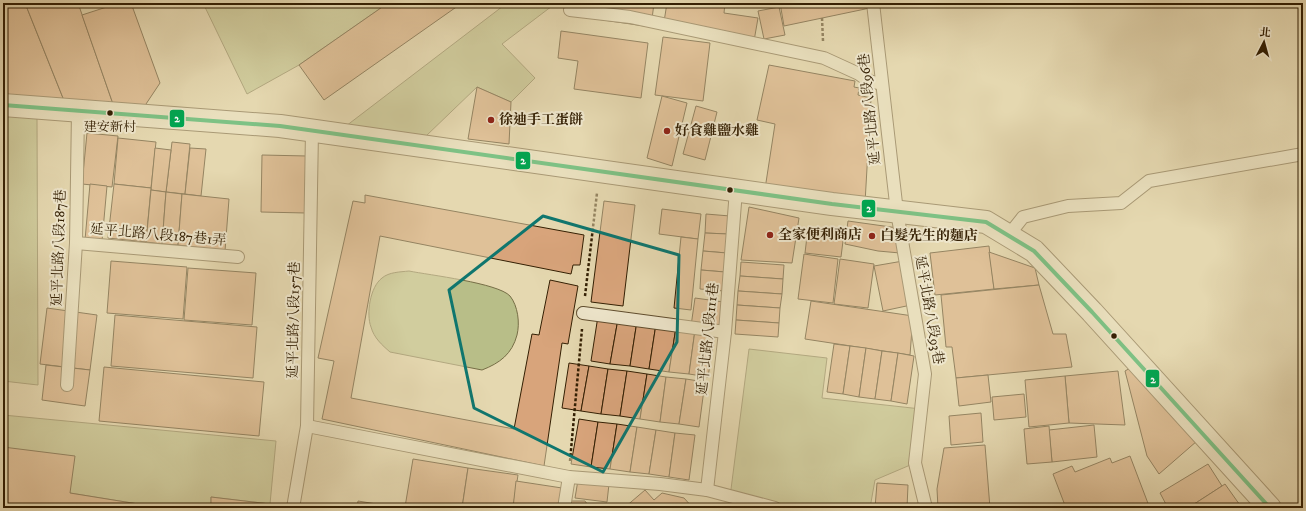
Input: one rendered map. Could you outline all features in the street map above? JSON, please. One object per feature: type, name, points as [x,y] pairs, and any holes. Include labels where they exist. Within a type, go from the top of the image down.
[{"type":"street","points":[[3,105],[280,126],[897,212],[986,222],[1034,251],[1270,508]]},
{"type":"lane","name":"延平北路八段96巷","points":[[873,3],[897,212]]},
{"type":"lane","points":[[570,10],[630,16],[796,51],[824,58],[859,74],[869,81],[882,84]]},
{"type":"lane","name":"延平北路八段187巷","points":[[67,385],[76,243],[78,111]]},
{"type":"lane","name":"延平北路八段157巷","points":[[293,508],[307,426],[312,131]]},
{"type":"lane","points":[[1008,236],[1023,217],[1068,206],[1121,203],[1149,181],[1303,154]]},
{"type":"lane","name":"延平北路八段111巷","points":[[706,490],[726,332],[736,190]]},
{"type":"lane","name":"延平北路八段93巷","points":[[897,212],[925,374],[915,463],[926,508]]},
{"type":"lane","name":"延平北路八段187巷1弄","points":[[76,243],[238,257]]},
{"type":"lane","points":[[583,313],[726,332]]},
{"type":"lane","points":[[307,426],[569,477],[660,484],[706,490],[775,508]]},
{"type":"lane","points":[[564,508],[569,477]]},
{"type":"path","points":[[822,18],[824,58]]},
{"type":"highlighted area","points":[[543,216],[679,255],[677,342],[603,472],[474,408],[449,290]]},
{"type":"green space","points":[[203,3],[388,3],[299,65],[247,94]]},
{"type":"green space","points":[[507,3],[556,3],[502,44],[535,78],[511,102],[477,87],[426,136],[346,126]]},
{"type":"green space","points":[[3,113],[37,116],[38,385],[3,381]]},
{"type":"green space","points":[[409,271],[478,283],[503,291],[510,296],[513,300],[518,315],[517,335],[512,348],[500,361],[482,370],[390,352],[372,331],[369,315],[370,301],[378,282],[382,278],[391,273]]},
{"type":"green space","points":[[749,349],[827,358],[822,398],[921,409],[915,463],[875,480],[870,508],[775,508],[730,497]]},
{"type":"green space","points":[[3,415],[276,441],[270,504],[211,497],[211,508],[163,508],[70,493],[3,447]]},
{"type":"building","points":[[3,3],[25,3],[65,103],[3,98]]},
{"type":"building","points":[[25,3],[78,3],[113,104],[65,103]]},
{"type":"building","points":[[119,3],[131,3],[160,83],[144,107],[113,104],[82,15]]},
{"type":"building","points":[[388,3],[462,3],[324,100],[299,65]]},
{"type":"building","points":[[592,3],[654,3],[651,27],[590,18]]},
{"type":"building","points":[[667,3],[725,3],[724,13],[758,18],[754,41],[663,28]]},
{"type":"building","points":[[780,3],[869,3],[870,8],[784,26]]},
{"type":"building","points":[[779,7],[785,35],[764,39],[758,11]]},
{"type":"building","points":[[561,31],[648,43],[641,98],[574,89],[578,61],[558,58]]},
{"type":"building","points":[[663,37],[710,43],[703,101],[655,95]]},
{"type":"building","points":[[769,65],[855,81],[854,87],[859,88],[858,95],[871,98],[865,203],[765,189],[775,124],[757,120]]},
{"type":"building","name":"徐迪手工蛋餅","points":[[477,87],[511,102],[509,144],[468,139]]},
{"type":"building","name":"好食雞鹽水雞","points":[[662,96],[687,103],[672,166],[647,158]]},
{"type":"building","points":[[696,106],[717,112],[705,160],[683,154]]},
{"type":"building","points":[[87,133],[118,136],[112,187],[82,184]]},
{"type":"building","points":[[118,138],[156,142],[151,188],[114,184]]},
{"type":"building","points":[[172,142],[190,144],[185,194],[166,192]]},
{"type":"building","points":[[155,148],[171,150],[166,192],[151,190]]},
{"type":"building","points":[[190,148],[206,149],[201,196],[185,194]]},
{"type":"building","points":[[262,155],[307,156],[306,213],[261,212]]},
{"type":"building","points":[[90,184],[107,186],[102,241],[85,240]]},
{"type":"building","points":[[114,184],[151,188],[146,242],[108,238]]},
{"type":"building","points":[[151,190],[166,192],[162,244],[146,242]]},
{"type":"building","points":[[166,192],[182,194],[178,245],[162,244]]},
{"type":"building","points":[[182,194],[229,199],[225,251],[178,245]]},
{"type":"building","points":[[365,195],[584,235],[580,265],[573,265],[571,274],[380,236],[351,398],[514,429],[532,334],[539,335],[550,280],[578,286],[568,344],[562,343],[544,466],[322,419],[334,361],[318,358],[353,201],[365,203]]},
{"type":"building","points":[[604,201],[635,205],[623,306],[591,302]]},
{"type":"building","points":[[749,207],[799,218],[792,263],[741,260]]},
{"type":"building","points":[[662,209],[701,214],[698,239],[659,234]]},
{"type":"building","points":[[706,214],[730,216],[728,234],[705,233]]},
{"type":"building","name":"白髮先生的麵店","points":[[848,221],[898,228],[900,253],[878,251],[845,244]]},
{"type":"building","points":[[808,228],[844,233],[841,257],[805,253]]},
{"type":"building","points":[[705,233],[728,234],[727,253],[703,251]]},
{"type":"building","points":[[681,237],[698,239],[691,310],[674,308]]},
{"type":"building","points":[[989,246],[994,289],[935,295],[930,253]]},
{"type":"building","points":[[703,251],[727,253],[725,272],[701,270]]},
{"type":"building","points":[[989,252],[1035,268],[1039,285],[994,289]]},
{"type":"building","points":[[804,254],[838,259],[833,303],[798,299]]},
{"type":"building","points":[[840,259],[874,264],[868,308],[834,304]]},
{"type":"building","points":[[111,261],[187,267],[183,319],[107,313]]},
{"type":"building","points":[[903,261],[911,305],[883,311],[874,266]]},
{"type":"building","points":[[741,262],[784,265],[783,279],[740,276]]},
{"type":"building","points":[[188,268],[256,273],[252,325],[184,320]]},
{"type":"building","points":[[701,270],[725,272],[724,291],[700,289]]},
{"type":"building","points":[[740,276],[783,279],[782,294],[738,291]]},
{"type":"building","points":[[1039,285],[1053,334],[1066,334],[1072,367],[956,378],[952,347],[946,347],[941,295]]},
{"type":"building","points":[[738,291],[782,294],[780,308],[737,305]]},
{"type":"building","points":[[695,298],[724,302],[720,331],[691,326]]},
{"type":"building","points":[[811,301],[913,316],[910,355],[805,339]]},
{"type":"building","points":[[737,305],[780,308],[779,323],[736,320]]},
{"type":"building","points":[[47,308],[97,315],[90,370],[40,364]]},
{"type":"building","points":[[115,315],[257,327],[253,378],[111,366]]},
{"type":"building","points":[[598,316],[618,319],[610,364],[591,361]]},
{"type":"building","points":[[618,319],[637,321],[630,366],[610,364]]},
{"type":"building","points":[[736,320],[779,323],[778,337],[735,334]]},
{"type":"building","points":[[637,321],[656,324],[649,369],[630,366]]},
{"type":"building","points":[[656,324],[676,327],[669,372],[649,369]]},
{"type":"building","points":[[676,327],[695,330],[689,374],[669,372]]},
{"type":"building","points":[[695,330],[715,333],[708,377],[689,374]]},
{"type":"building","points":[[834,344],[850,346],[843,394],[827,392]]},
{"type":"building","points":[[850,346],[866,348],[859,397],[843,394]]},
{"type":"building","points":[[866,348],[882,351],[875,399],[859,397]]},
{"type":"building","points":[[882,351],[898,353],[891,401],[875,399]]},
{"type":"building","points":[[898,353],[914,356],[907,404],[891,401]]},
{"type":"building","points":[[569,363],[589,366],[581,411],[562,408]]},
{"type":"building","points":[[46,365],[90,370],[85,406],[42,400]]},
{"type":"building","points":[[589,366],[608,369],[601,414],[581,411]]},
{"type":"building","points":[[104,367],[264,382],[259,436],[99,421]]},
{"type":"building","points":[[1132,367],[1197,441],[1159,474],[1147,456],[1125,371]]},
{"type":"building","points":[[608,369],[627,371],[620,416],[601,414]]},
{"type":"building","points":[[627,371],[647,374],[640,419],[620,416]]},
{"type":"building","points":[[1118,371],[1125,425],[1069,423],[1065,376]]},
{"type":"building","points":[[647,374],[666,377],[660,422],[640,419]]},
{"type":"building","points":[[988,375],[991,402],[959,406],[956,378]]},
{"type":"building","points":[[1065,376],[1069,423],[1029,427],[1025,380]]},
{"type":"building","points":[[666,377],[686,379],[679,424],[660,422]]},
{"type":"building","points":[[686,379],[705,382],[699,427],[679,424]]},
{"type":"building","points":[[1024,394],[1026,417],[994,420],[992,397]]},
{"type":"building","points":[[981,413],[983,442],[951,445],[949,416]]},
{"type":"building","points":[[579,419],[598,422],[591,467],[571,464]]},
{"type":"building","points":[[598,422],[617,424],[610,469],[591,467]]},
{"type":"building","points":[[617,424],[637,427],[630,472],[610,469]]},
{"type":"building","points":[[1094,425],[1097,457],[1052,462],[1049,430]]},
{"type":"building","points":[[1049,426],[1052,462],[1027,464],[1024,429]]},
{"type":"building","points":[[637,427],[656,430],[649,474],[630,472]]},
{"type":"building","points":[[656,430],[675,433],[669,477],[649,474]]},
{"type":"building","points":[[675,433],[695,435],[689,480],[669,477]]},
{"type":"building","points":[[985,445],[990,508],[938,508],[937,489],[944,448]]},
{"type":"building","points":[[3,447],[75,456],[70,493],[163,508],[3,508]]},
{"type":"building","points":[[1130,456],[1149,506],[1143,508],[1066,508],[1053,474],[1072,466],[1075,472],[1110,458],[1112,463]]},
{"type":"building","points":[[413,459],[468,468],[462,508],[405,507]]},
{"type":"building","points":[[1208,464],[1222,486],[1188,508],[1168,508],[1160,493]]},
{"type":"building","points":[[468,468],[518,475],[513,508],[462,508]]},
{"type":"building","points":[[578,480],[609,484],[607,502],[575,498]]},
{"type":"building","points":[[516,481],[562,488],[558,508],[513,508]]},
{"type":"building","points":[[877,483],[908,485],[907,508],[875,508]]},
{"type":"building","points":[[1225,484],[1242,508],[1188,508],[1222,486]]},
{"type":"building","points":[[645,490],[654,500],[662,493],[684,498],[693,508],[624,508]]},
{"type":"building","points":[[211,497],[270,504],[270,508],[211,508]]},
{"type":"building","points":[[358,501],[401,508],[357,508]]},
{"type":"building","points":[[569,501],[585,501],[590,508],[568,508]]},
{"type":"building","points":[[731,504],[749,508],[730,508]]},
{"type":"transit line","name":"2","points":[[3,105],[280,126],[832,204],[986,222],[1034,251],[1092,312],[1270,508]]},
{"type":"place","name":"建安新村","points":[[110,113]]},
{"type":"place","name":"徐迪手工蛋餅","points":[[491,120]]},
{"type":"place","name":"好食雞鹽水雞","points":[[667,131]]},
{"type":"place","name":"全家便利商店","points":[[770,235]]},
{"type":"place","name":"白髮先生的麵店","points":[[872,236]]}]
